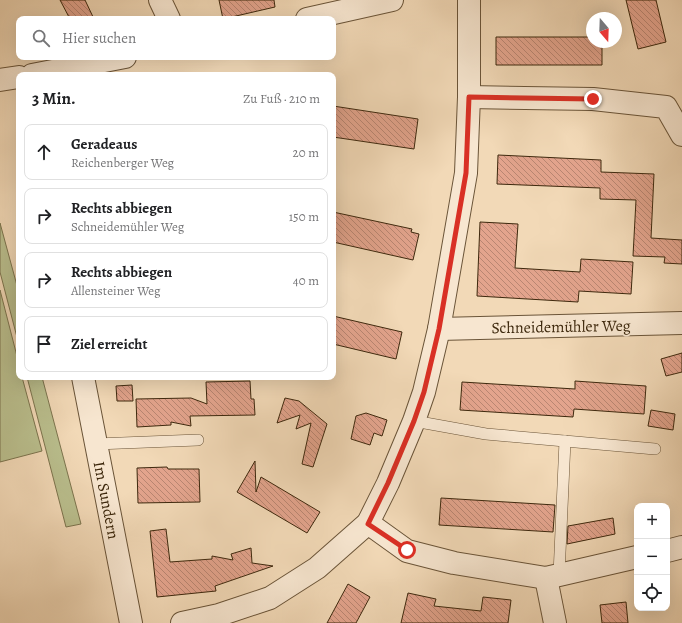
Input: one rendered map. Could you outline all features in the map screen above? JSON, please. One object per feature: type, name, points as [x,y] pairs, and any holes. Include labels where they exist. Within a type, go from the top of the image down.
[{"type":"street","points":[[160,0],[168,16]]},
{"type":"street","points":[[320,16],[392,0]]},
{"type":"street","points":[[182,623],[219,616],[270,598],[317,568],[368,524],[388,483],[414,421],[424,392],[439,329],[466,173],[469,97],[469,0]]},
{"type":"street","points":[[48,72],[110,60]]},
{"type":"street","points":[[0,80],[16,77]]},
{"type":"street","points":[[469,97],[593,99],[666,107],[682,135]]},
{"type":"street","name":"Schneidemühler Weg","points":[[439,329],[682,323]]},
{"type":"street","name":"Im Sundern","points":[[84,380],[131,623]]},
{"type":"street","points":[[368,524],[407,550],[454,563],[553,577],[634,558]]},
{"type":"street","points":[[670,550],[682,547]]},
{"type":"street","points":[[553,577],[554,623]]},
{"type":"lane","points":[[414,421],[486,434],[655,449]]},
{"type":"lane","points":[[96,444],[198,440]]},
{"type":"lane","points":[[553,577],[565,441]]},
{"type":"green space","points":[[0,223],[16,282],[16,333],[0,272]]},
{"type":"green space","points":[[0,290],[16,352],[16,380],[23,380],[42,451],[0,462]]},
{"type":"green space","points":[[28,380],[43,380],[81,524],[66,527]]},
{"type":"building","points":[[60,0],[85,0],[93,16],[68,16]]},
{"type":"building","points":[[219,0],[274,0],[275,7],[236,16],[222,16]]},
{"type":"building","points":[[626,0],[656,0],[666,42],[638,49]]},
{"type":"building","points":[[496,37],[586,37],[586,48],[602,48],[602,65],[496,65]]},
{"type":"building","points":[[336,106],[418,119],[414,149],[336,137]]},
{"type":"building","points":[[498,155],[601,160],[601,172],[654,174],[651,238],[682,240],[682,264],[664,263],[665,257],[633,256],[636,200],[600,199],[600,188],[497,184]]},
{"type":"building","points":[[336,213],[412,229],[411,232],[419,234],[413,260],[336,243]]},
{"type":"building","points":[[480,222],[518,224],[515,268],[580,272],[581,259],[633,262],[631,294],[579,291],[578,302],[477,296]]},
{"type":"building","points":[[336,317],[402,332],[396,359],[336,345]]},
{"type":"building","points":[[682,353],[682,372],[666,376],[661,359]]},
{"type":"building","points":[[250,381],[251,399],[254,399],[255,415],[190,416],[191,426],[171,422],[171,425],[137,427],[136,399],[191,398],[207,404],[206,382]]},
{"type":"building","points":[[575,381],[646,386],[644,414],[574,409],[573,417],[460,410],[462,382],[575,389]]},
{"type":"building","points":[[132,385],[133,401],[117,401],[116,386]]},
{"type":"building","points":[[285,398],[299,401],[327,424],[313,467],[302,464],[311,423],[296,429],[300,415],[277,423]]},
{"type":"building","points":[[651,410],[675,414],[673,430],[648,426]]},
{"type":"building","points":[[366,413],[387,420],[382,436],[374,433],[370,445],[351,439],[356,416]]},
{"type":"building","points":[[255,461],[256,492],[261,477],[320,512],[307,533],[237,492]]},
{"type":"building","points":[[167,467],[168,469],[199,469],[200,502],[138,503],[137,468]]},
{"type":"building","points":[[441,498],[555,505],[553,532],[439,525]]},
{"type":"building","points":[[613,518],[615,534],[567,544],[568,526]]},
{"type":"building","points":[[166,529],[170,562],[212,559],[212,556],[233,560],[231,554],[251,548],[252,563],[273,566],[215,586],[216,591],[157,597],[150,531]]},
{"type":"building","points":[[348,584],[370,597],[356,623],[327,623]]},
{"type":"building","points":[[408,593],[436,599],[434,606],[481,611],[483,597],[511,600],[508,623],[401,623]]},
{"type":"building","points":[[626,602],[628,623],[602,623],[600,605]]},
{"type":"route","points":[[407,550],[368,524],[388,483],[414,421],[424,392],[439,329],[466,173],[469,97],[593,99]]}]
